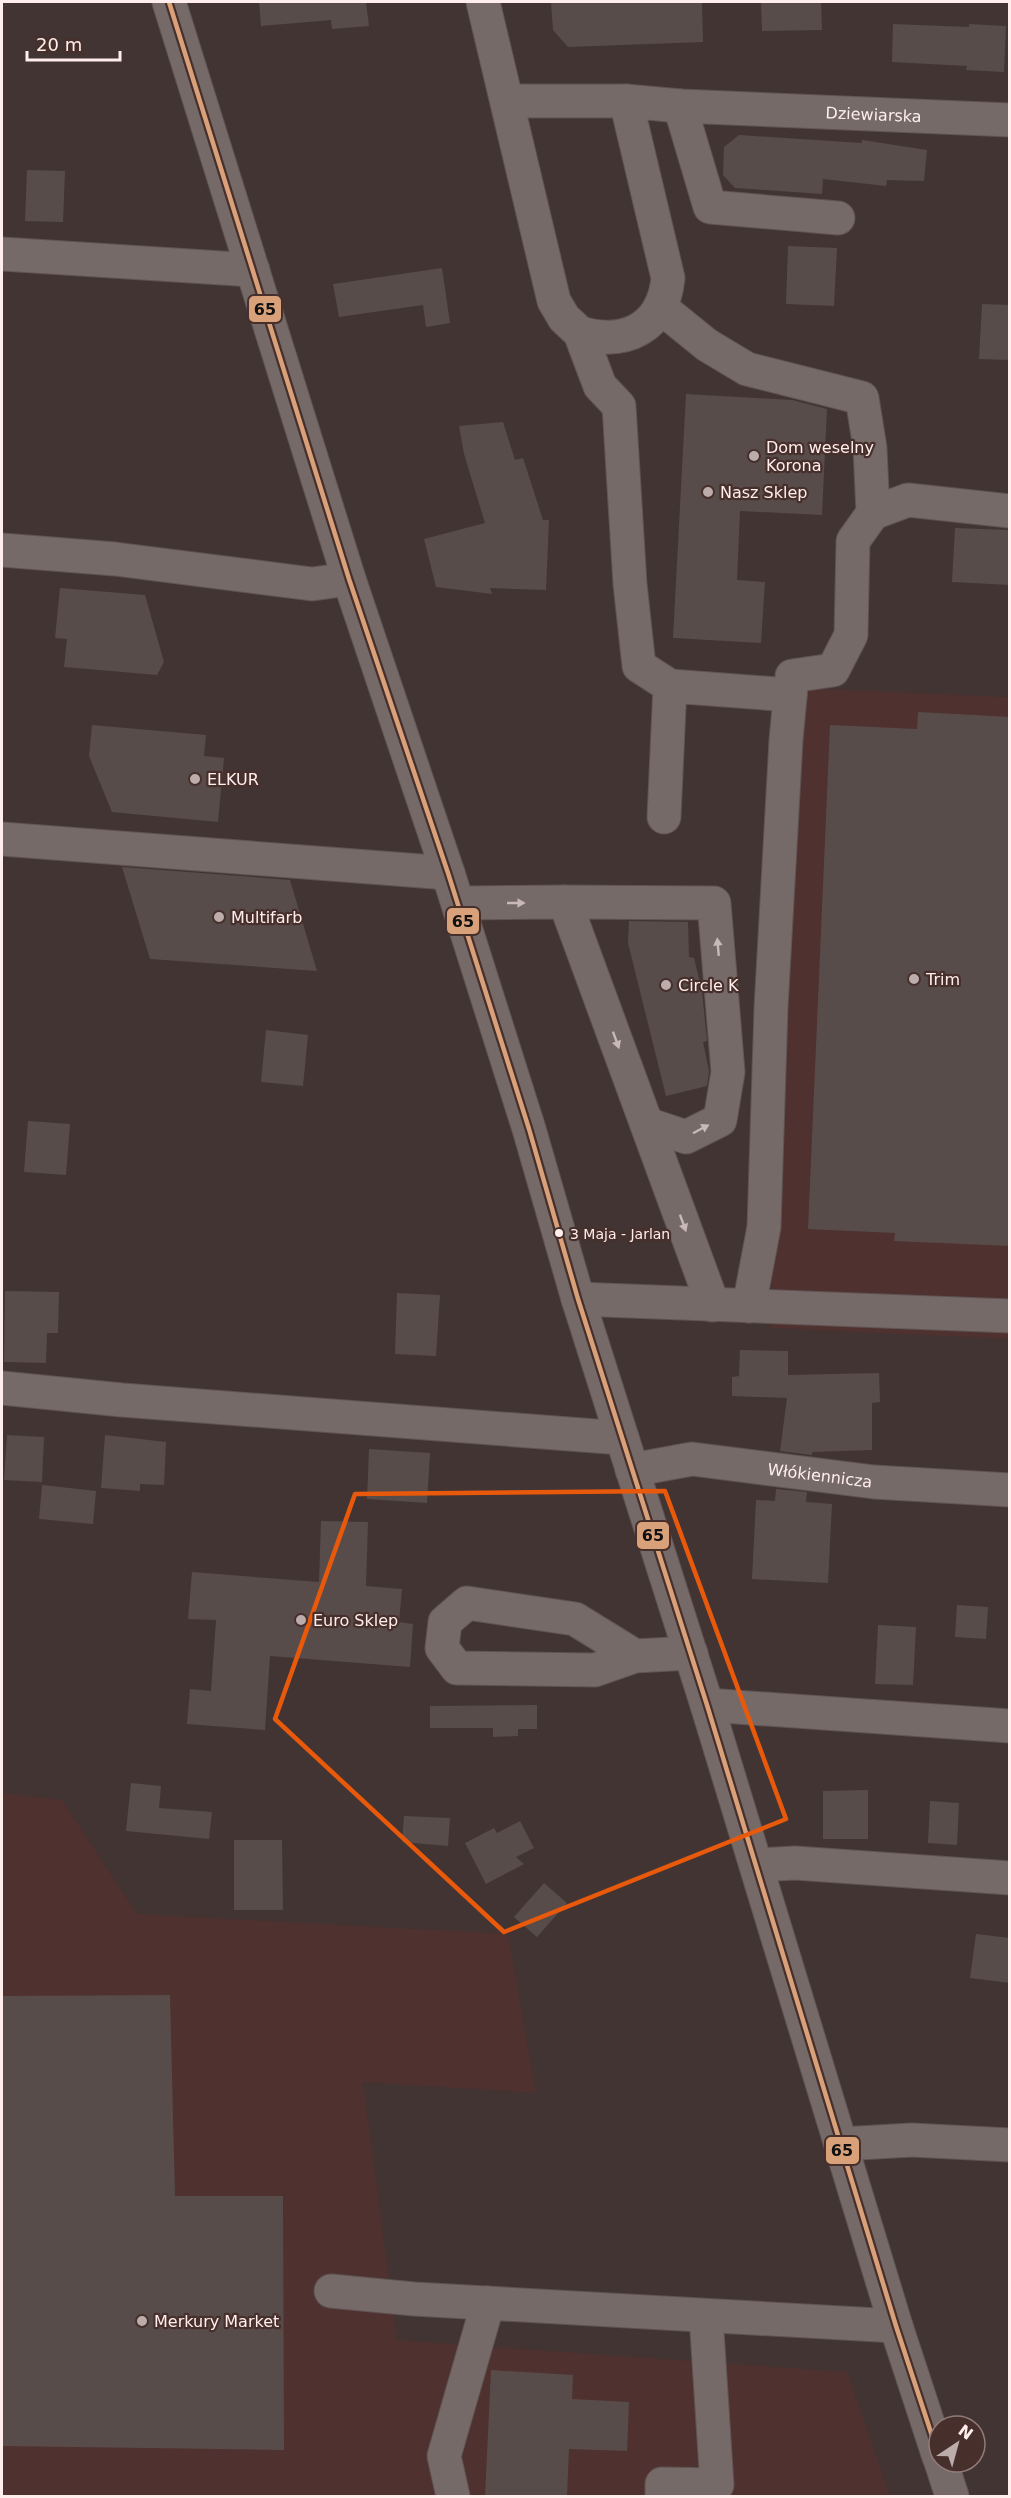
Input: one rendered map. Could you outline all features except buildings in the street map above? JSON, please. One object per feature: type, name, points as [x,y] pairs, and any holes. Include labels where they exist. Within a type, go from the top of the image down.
[{"type":"street","points":[[169,2],[348,579],[453,888],[529,1129],[578,1299],[757,1865],[896,2326],[927,2420]]},
{"type":"street","points":[[483,2],[554,301],[564,318],[580,333],[600,386],[619,406],[630,584],[639,666],[670,686],[790,695]]},
{"type":"street","name":"Dziewiarska","points":[[508,100],[626,101],[680,106],[1010,120]]},
{"type":"street","points":[[580,333],[599,338],[619,338],[638,331],[651,320],[666,294],[668,278],[626,101]]},
{"type":"street","points":[[680,106],[710,207],[838,218]]},
{"type":"street","points":[[2,254],[253,270]]},
{"type":"street","points":[[660,307],[707,345],[747,369],[862,398],[870,448],[873,513]]},
{"type":"street","points":[[749,1306],[764,1227],[771,1008],[792,676],[833,670],[851,635],[853,541],[873,513],[908,500],[1010,511]]},
{"type":"street","points":[[2,550],[115,559],[312,584],[348,579]]},
{"type":"street","points":[[664,817],[670,686]]},
{"type":"street","points":[[2,838],[565,902],[714,903],[728,1072],[720,1120],[686,1137],[646,1124]]},
{"type":"street","points":[[565,902],[713,1305]]},
{"type":"street","points":[[578,1299],[1010,1316]]},
{"type":"street","points":[[2,1388],[122,1400],[622,1438]]},
{"type":"street","name":"Włókiennicza","points":[[632,1470],[692,1460],[874,1482],[1010,1490]]},
{"type":"street","points":[[635,1656],[575,1619],[467,1603],[445,1622],[442,1648],[456,1668],[595,1670],[635,1656],[691,1653]]},
{"type":"street","points":[[707,1705],[1010,1726]]},
{"type":"street","points":[[757,1865],[795,1863],[1010,1878]]},
{"type":"street","points":[[841,2144],[912,2140],[1010,2145]]},
{"type":"street","points":[[331,2291],[488,2303],[896,2326]]},
{"type":"street","points":[[453,2496],[444,2456],[488,2303]]},
{"type":"street","points":[[662,2496],[662,2484],[717,2485],[706,2316]]},
{"type":"street","points":[[944,2474],[952,2496]]},
{"type":"highlighted area","points":[[665,1491],[786,1819],[504,1932],[275,1719],[355,1494]]},
{"type":"shaded area","name":"Trim","points":[[798,688],[1009,697],[1009,1339],[770,1328]]},
{"type":"shaded area","points":[[2,1793],[62,1800],[137,1914],[508,1934],[536,2093],[363,2082],[397,2340],[847,2372],[890,2496],[2,2496]]},
{"type":"transit line","name":"65","points":[[169,2],[349,579],[448,873],[529,1129],[578,1299],[707,1705],[896,2326],[927,2420]]},
{"type":"place","name":"Dom weselny Korona","points":[[754,456]]},
{"type":"place","name":"Nasz Sklep","points":[[708,492]]},
{"type":"place","name":"ELKUR","points":[[195,779]]},
{"type":"place","name":"Multifarb","points":[[219,917]]},
{"type":"place","name":"Trim","points":[[914,979]]},
{"type":"place","name":"Circle K","points":[[666,985]]},
{"type":"place","name":"3 Maja - Jarlan","points":[[559,1233]]},
{"type":"place","name":"Euro Sklep","points":[[301,1620]]},
{"type":"place","name":"Merkury Market","points":[[142,2321]]}]
